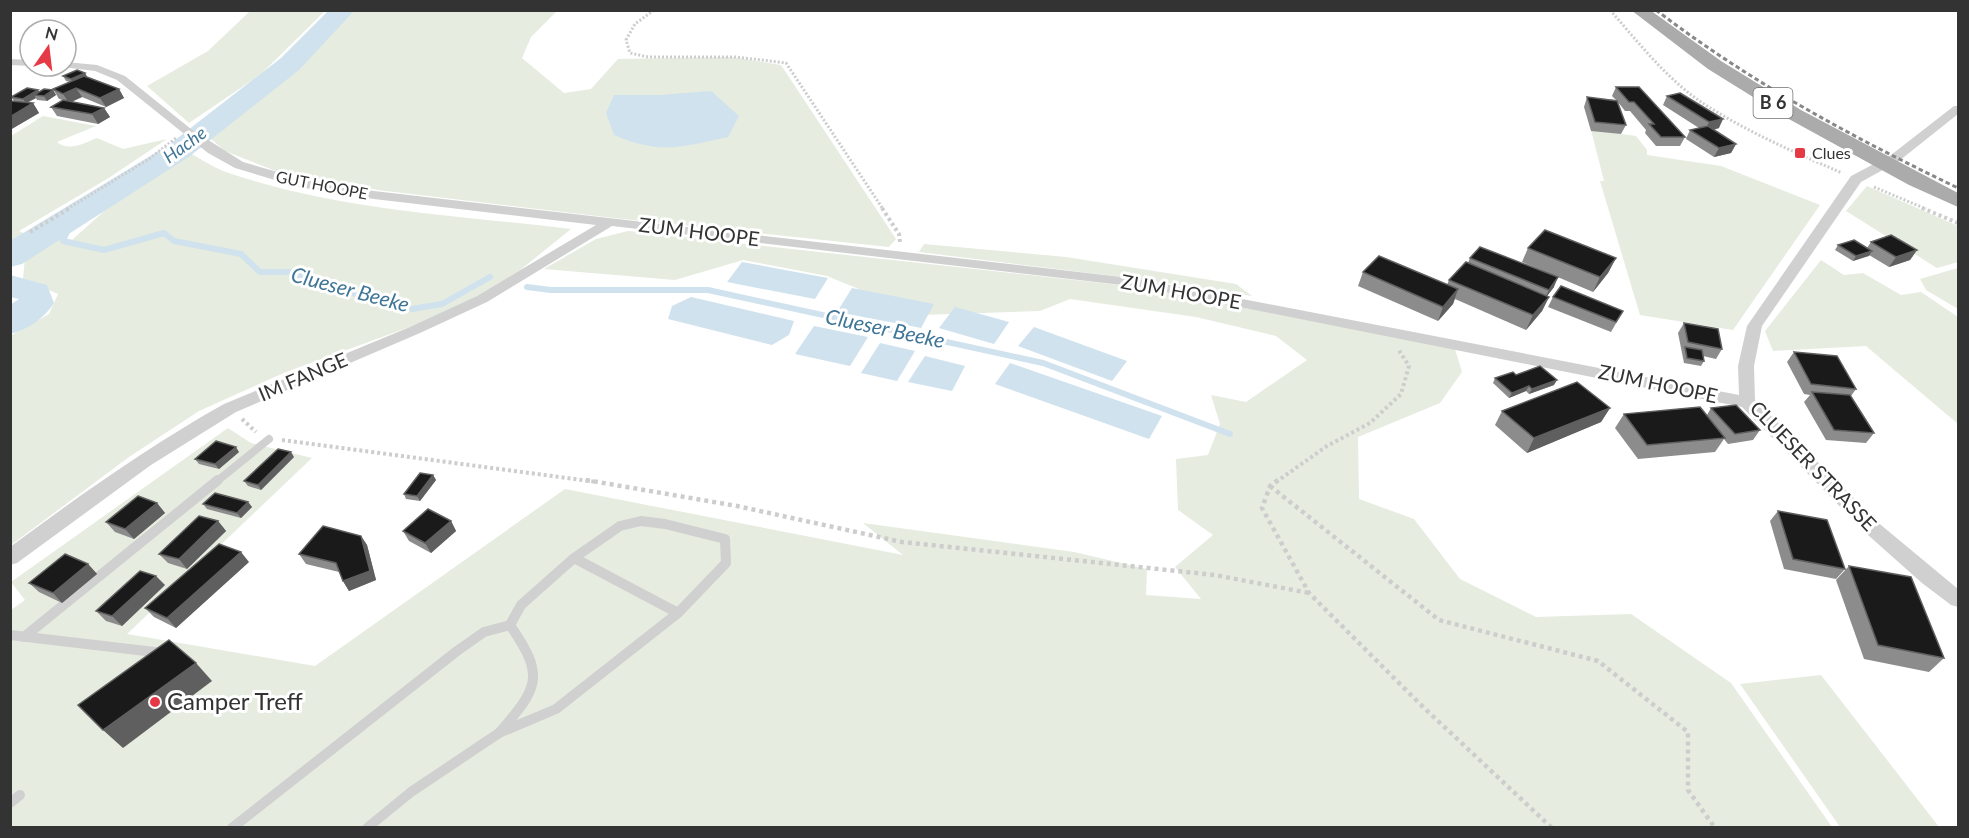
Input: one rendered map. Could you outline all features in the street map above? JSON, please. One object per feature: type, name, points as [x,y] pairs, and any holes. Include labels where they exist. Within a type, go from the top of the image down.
[{"type":"main road","name":"B 6","points":[[1639,10],[1717,68],[1781,108],[1883,164],[1959,201]]},
{"type":"street","name":"GUT HOOPE","points":[[78,66],[97,68],[121,78],[188,133],[239,165],[303,184],[374,195],[610,222]]},
{"type":"street","name":"CLUESER STRASSE","points":[[1959,110],[1883,164],[1856,179],[1755,326],[1746,366],[1747,402],[1854,512],[1916,569],[1959,599]]},
{"type":"street","name":"ZUM HOOPE","points":[[610,222],[1139,283],[1747,402]]},
{"type":"street","name":"IM FANGE","points":[[10,558],[82,504],[156,453],[230,408],[416,330],[482,299],[610,222]]},
{"type":"lane","points":[[24,637],[269,439]]},
{"type":"lane","points":[[232,828],[457,651],[484,632],[510,625],[519,607],[618,525],[632,522],[658,524],[725,539],[726,563],[678,613],[556,709],[499,733],[411,792],[367,828]]},
{"type":"lane","points":[[576,559],[678,613]]},
{"type":"lane","points":[[499,733],[526,702],[535,675],[526,648],[510,625]]},
{"type":"lane","points":[[10,635],[163,653]]},
{"type":"path","points":[[654,10],[635,24],[630,32],[626,40],[630,53],[648,57],[736,57],[786,63],[899,234]]},
{"type":"path","points":[[1610,10],[1655,62],[1700,101],[1769,141],[1959,223]]},
{"type":"path","points":[[30,232],[149,159],[165,145],[188,133]]},
{"type":"path","points":[[1392,345],[1400,350],[1409,366],[1401,394],[1370,423],[1327,446],[1270,486],[1262,508],[1309,593],[1421,705],[1552,828]]},
{"type":"path","points":[[230,408],[262,438],[621,485],[737,506],[902,542],[1215,575],[1309,593]]},
{"type":"path","points":[[1270,486],[1439,620],[1598,661],[1688,732],[1688,790],[1714,828]]},
{"type":"shaded area","points":[[250,11],[325,11],[261,74],[189,123],[147,86],[208,51]]},
{"type":"shaded area","points":[[349,11],[557,11],[531,37],[522,58],[564,93],[591,89],[618,59],[731,57],[781,65],[896,239],[889,247],[378,190],[278,172],[225,151],[210,138],[225,121],[310,53]]},
{"type":"shaded area","points":[[43,116],[96,126],[57,142],[66,146],[77,146],[97,138],[123,149],[167,139],[107,179],[19,231],[30,236],[11,251],[11,136]]},
{"type":"shaded area","points":[[1591,130],[1636,136],[1647,150],[1647,155],[1721,166],[1820,205],[1733,330],[1640,315],[1600,181],[1604,181]]},
{"type":"shaded area","points":[[187,151],[223,171],[308,195],[439,215],[571,229],[519,271],[477,296],[415,325],[286,372],[199,411],[129,457],[11,545],[10,336],[49,314],[58,294],[23,279],[25,257],[53,235],[72,240],[141,178]]},
{"type":"shaded area","points":[[1867,186],[1958,226],[1958,262],[1937,268],[1846,211]]},
{"type":"shaded area","points":[[628,231],[1138,287],[1455,349],[1462,372],[1440,403],[1358,437],[1359,499],[1414,519],[1460,579],[1536,617],[1631,614],[1731,683],[1832,827],[11,828],[11,610],[25,600],[11,582],[228,428],[251,443],[312,458],[127,634],[315,666],[565,489],[903,555],[863,523],[1074,552],[1147,569],[1146,595],[1201,599],[1175,567],[1213,535],[1178,510],[1176,459],[1208,455],[1220,424],[1211,395],[1246,402],[1307,360],[1276,336],[1196,317],[1070,299],[1040,311],[922,315],[827,276],[743,260],[675,280],[544,269],[596,239]]},
{"type":"shaded area","points":[[924,244],[1066,257],[1236,284],[1252,296],[1139,279],[919,252]]},
{"type":"shaded area","points":[[1821,260],[1844,275],[1863,273],[1901,295],[1921,292],[1958,317],[1958,424],[1866,346],[1773,351],[1765,331]]},
{"type":"shaded area","points":[[1958,268],[1958,309],[1926,290],[1920,279]]},
{"type":"shaded area","points":[[1821,675],[1939,827],[1840,827],[1740,684]]},
{"type":"water","points":[[711,91],[739,116],[728,137],[683,146],[645,145],[614,135],[606,113],[614,95],[660,95]]},
{"type":"water","points":[[742,262],[828,278],[815,299],[727,282]]},
{"type":"water","points":[[852,288],[934,304],[921,328],[837,312]]},
{"type":"water","points":[[691,297],[794,321],[789,335],[772,345],[668,319],[672,306]]},
{"type":"water","points":[[955,307],[1009,322],[994,344],[939,328]]},
{"type":"water","points":[[814,326],[868,337],[850,366],[795,354]]},
{"type":"water","points":[[1034,327],[1127,361],[1112,381],[1018,346]]},
{"type":"water","points":[[880,343],[915,351],[897,381],[861,373]]},
{"type":"water","points":[[925,356],[965,366],[952,391],[908,382]]},
{"type":"water","points":[[1010,363],[1162,416],[1149,439],[995,384]]},
{"type":"building","points":[[84,76],[119,89],[100,98],[76,88],[63,94],[53,89]]},
{"type":"building","points":[[1616,87],[1639,87],[1685,137],[1661,137],[1649,124],[1654,124],[1634,102],[1629,102]]},
{"type":"building","points":[[27,88],[38,90],[23,99],[11,97]]},
{"type":"building","points":[[44,89],[53,90],[44,96],[34,95]]},
{"type":"building","points":[[1680,93],[1723,119],[1709,122],[1667,96]]},
{"type":"building","points":[[1587,97],[1617,101],[1626,125],[1595,122]]},
{"type":"building","points":[[63,100],[104,108],[92,114],[51,107]]},
{"type":"building","points":[[11,101],[33,103],[10,117]]},
{"type":"building","points":[[1708,126],[1736,144],[1719,148],[1690,130]]},
{"type":"building","points":[[1545,230],[1616,258],[1600,277],[1528,248]]},
{"type":"building","points":[[1891,235],[1917,250],[1896,257],[1871,242]]},
{"type":"building","points":[[1854,240],[1872,251],[1856,256],[1838,245]]},
{"type":"building","points":[[1480,247],[1558,277],[1549,290],[1470,258]]},
{"type":"building","points":[[1379,256],[1458,289],[1443,307],[1363,272]]},
{"type":"building","points":[[1466,262],[1549,297],[1533,315],[1449,280]]},
{"type":"building","points":[[1561,286],[1623,311],[1616,322],[1553,297]]},
{"type":"building","points":[[1684,323],[1718,329],[1722,349],[1688,342]]},
{"type":"building","points":[[1685,347],[1702,350],[1704,361],[1687,358]]},
{"type":"building","points":[[1794,352],[1837,356],[1856,389],[1811,384]]},
{"type":"building","points":[[1540,366],[1557,380],[1532,389],[1529,386],[1512,393],[1495,378],[1513,372],[1516,375]]},
{"type":"building","points":[[1577,382],[1610,408],[1534,438],[1502,411]]},
{"type":"building","points":[[1812,392],[1850,395],[1874,433],[1834,430]]},
{"type":"building","points":[[1736,405],[1760,430],[1735,434],[1711,408]]},
{"type":"building","points":[[1700,407],[1725,438],[1647,445],[1624,414]]},
{"type":"building","points":[[216,441],[236,447],[215,464],[195,459]]},
{"type":"building","points":[[278,449],[291,452],[258,485],[244,481]]},
{"type":"building","points":[[420,473],[433,475],[417,496],[404,494]]},
{"type":"building","points":[[215,493],[248,502],[237,513],[203,504]]},
{"type":"building","points":[[138,496],[157,503],[125,529],[106,522]]},
{"type":"building","points":[[428,509],[451,521],[425,543],[403,531]]},
{"type":"building","points":[[1778,511],[1827,520],[1845,569],[1793,559]]},
{"type":"building","points":[[199,516],[218,521],[179,559],[159,554]]},
{"type":"building","points":[[323,526],[361,536],[370,571],[343,581],[336,563],[299,554]]},
{"type":"building","points":[[219,544],[241,552],[167,618],[145,608]]},
{"type":"building","points":[[65,554],[88,564],[53,593],[29,583]]},
{"type":"building","points":[[1849,566],[1911,577],[1944,658],[1878,645]]},
{"type":"building","points":[[140,571],[156,576],[112,616],[96,611]]},
{"type":"building","points":[[169,640],[196,663],[103,730],[78,705]]},
{"type":"waterway","name":"Hache","points":[[10,257],[180,150],[290,64],[343,10]]},
{"type":"waterway","name":"Clueser Beeke","points":[[67,219],[71,222],[63,241],[104,250],[164,233],[174,241],[241,254],[260,272],[294,272],[305,280],[328,281],[338,289],[412,309],[442,304],[490,277]]},
{"type":"waterway","name":"Hache","points":[[10,285],[35,293],[37,303],[10,323]]},
{"type":"waterway","name":"Clueser Beeke","points":[[527,287],[551,290],[708,290],[1043,363],[1230,434]]},
{"type":"railway","points":[[1656,10],[1728,61],[1802,107],[1958,188]]},
{"type":"place","name":"Clues","points":[[1800,153]]},
{"type":"place","name":"Camper Treff","points":[[155,702]]}]
